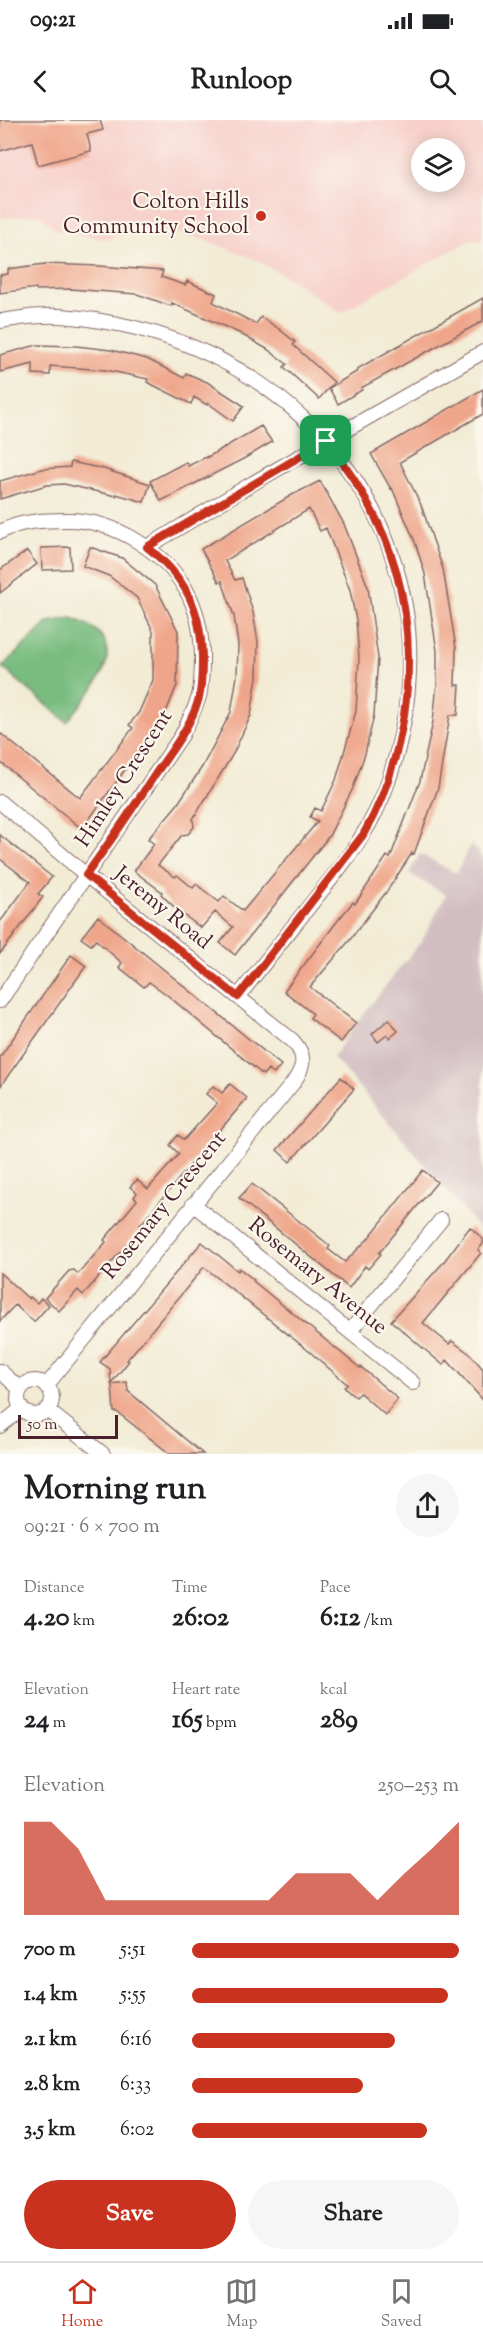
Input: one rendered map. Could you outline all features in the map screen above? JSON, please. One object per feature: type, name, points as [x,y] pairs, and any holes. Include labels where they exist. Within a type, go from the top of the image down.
[{"type":"street","points":[[0,321],[45,316],[98,320],[156,332],[187,343],[248,374],[287,403],[326,441],[342,461],[365,497],[383,533],[397,572],[405,606],[409,678],[401,735],[379,809],[363,835],[238,997]]},
{"type":"street","points":[[147,547],[326,441],[483,352]]},
{"type":"street","name":"Himley Crescent","points":[[0,532],[29,523],[50,520],[87,521],[105,526],[147,547],[186,588],[196,609],[202,641],[201,684],[198,698],[182,735],[0,1001]]},
{"type":"street","name":"Jeremy Road","points":[[0,802],[299,1048]]},
{"type":"street","name":"Rosemary Crescent","points":[[46,1386],[301,1072],[304,1060],[299,1048]]},
{"type":"street","name":"Rosemary Avenue","points":[[193,1204],[351,1330],[413,1383]]},
{"type":"street","points":[[351,1330],[441,1220]]},
{"type":"street","points":[[0,1371],[20,1389]]},
{"type":"street","points":[[32,1382],[46,1386],[52,1398],[47,1410],[33,1416],[21,1409],[18,1398],[20,1389],[32,1382]]},
{"type":"street","points":[[0,1426],[21,1409]]},
{"type":"street","points":[[47,1410],[103,1454]]},
{"type":"shaded area","name":"Colton Hills Community School","points":[[0,120],[483,120],[483,242],[472,239],[340,313],[294,281],[250,257],[193,236],[133,222],[109,240],[58,231],[38,215],[0,218]]},
{"type":"shaded area","points":[[471,844],[483,859],[483,1233],[333,1057],[361,1017],[422,940],[446,895],[409,873],[420,854],[456,873]]},
{"type":"green space","points":[[72,618],[93,628],[103,639],[107,651],[106,663],[101,676],[67,722],[2,667],[48,622]]},
{"type":"building","points":[[0,120],[100,120],[103,130],[87,134],[91,151],[38,165],[32,142],[0,151]]},
{"type":"building","points":[[45,264],[163,271],[161,277],[185,285],[187,281],[216,294],[213,302],[256,324],[261,317],[295,342],[293,345],[334,382],[319,399],[284,367],[287,364],[267,349],[239,333],[172,303],[171,306],[137,294],[70,289],[36,290],[36,288],[0,293],[0,275],[8,274],[8,269]]},
{"type":"building","points":[[483,298],[483,321],[361,388],[362,390],[338,404],[329,388],[358,371],[357,369]]},
{"type":"building","points":[[37,345],[111,350],[147,359],[184,378],[186,373],[207,382],[244,406],[233,421],[208,403],[207,405],[194,397],[191,404],[147,382],[148,379],[106,370],[50,366],[50,375],[33,374],[33,364],[0,372],[0,355]]},
{"type":"building","points":[[483,389],[483,414],[400,462],[421,505],[443,569],[456,648],[455,685],[460,685],[458,715],[450,715],[438,788],[414,854],[412,853],[349,941],[310,987],[356,1023],[341,1042],[310,1018],[313,1014],[284,991],[339,919],[353,902],[355,904],[387,856],[390,858],[420,781],[433,722],[437,684],[437,651],[425,574],[415,542],[392,488],[371,454]]},
{"type":"building","points":[[261,426],[272,442],[161,501],[150,481],[186,462],[188,466],[208,456],[206,458]]},
{"type":"building","points":[[71,462],[104,469],[150,484],[144,502],[64,484],[47,485],[0,499],[0,481],[42,469],[70,467]]},
{"type":"building","points":[[320,481],[344,524],[368,587],[378,658],[374,715],[365,754],[353,788],[329,836],[235,955],[220,943],[233,927],[215,912],[201,928],[176,909],[161,894],[162,892],[134,871],[154,844],[148,839],[177,805],[202,767],[231,712],[237,676],[238,645],[234,616],[222,581],[219,582],[201,549]],"holes":[[[309,509],[320,531],[326,528],[350,590],[356,620],[359,658],[356,711],[336,780],[321,811],[315,808],[310,817],[318,821],[243,911],[224,896],[219,902],[196,884],[193,888],[177,875],[175,877],[158,865],[182,835],[188,834],[194,827],[193,819],[233,754],[251,715],[257,677],[258,642],[253,612],[242,578],[235,580],[225,561]]]},
{"type":"building","points":[[70,547],[71,569],[42,570],[41,548]]},
{"type":"building","points":[[90,547],[122,558],[155,585],[178,631],[177,685],[165,715],[82,829],[0,762],[0,733],[80,798],[133,728],[129,725],[139,712],[153,680],[153,631],[137,598],[109,576],[83,566]]},
{"type":"building","points":[[27,551],[37,564],[0,593],[0,570]]},
{"type":"building","points":[[0,835],[52,877],[38,894],[43,897],[0,954],[0,922],[30,882],[0,859]]},
{"type":"building","points":[[98,916],[281,1065],[274,1074],[268,1069],[263,1075],[166,994],[149,982],[144,987],[119,967],[122,963],[96,940],[91,945],[81,938]]},
{"type":"building","points":[[71,955],[86,966],[0,1087],[0,1057]]},
{"type":"building","points":[[389,1019],[398,1031],[390,1038],[387,1035],[378,1042],[372,1034]]},
{"type":"building","points":[[341,1077],[354,1089],[290,1162],[277,1150]]},
{"type":"building","points":[[230,1084],[247,1098],[140,1225],[142,1227],[83,1295],[78,1290],[59,1311],[45,1298],[69,1271],[74,1270],[78,1274],[106,1242],[104,1240],[137,1200],[134,1197],[137,1193],[130,1187],[137,1180],[148,1189],[179,1154],[170,1145],[178,1135],[184,1140],[217,1103],[206,1094],[213,1086],[222,1093]]},
{"type":"building","points":[[423,1170],[437,1182],[379,1253],[381,1254],[368,1269],[365,1266],[349,1288],[239,1198],[252,1184],[330,1246],[328,1249],[345,1262],[367,1240]]},
{"type":"building","points":[[470,1227],[483,1239],[483,1244],[478,1250],[481,1253],[423,1323],[449,1344],[452,1341],[470,1354],[483,1369],[483,1400],[447,1360],[443,1365],[391,1321],[442,1264]]},
{"type":"building","points":[[202,1242],[238,1271],[239,1268],[254,1280],[398,1399],[385,1415],[360,1393],[356,1397],[344,1387],[347,1384],[310,1352],[204,1267],[127,1360],[129,1361],[111,1383],[110,1369],[100,1362]]},
{"type":"building","points":[[0,1273],[29,1299],[30,1297],[37,1303],[41,1298],[49,1305],[34,1322],[15,1305],[0,1321]]},
{"type":"building","points":[[127,1382],[128,1391],[203,1454],[170,1454],[117,1412],[114,1412],[112,1384]]},
{"type":"place","name":"Colton Hills Community School","points":[[261,216]]},
{"type":"route","points":[[326,441],[342,461],[374,513],[397,572],[405,606],[409,678],[401,735],[379,809],[363,835],[238,997],[86,875],[182,735],[191,717],[201,684],[202,641],[196,609],[186,588],[176,575],[161,558],[147,547],[326,441]]}]
